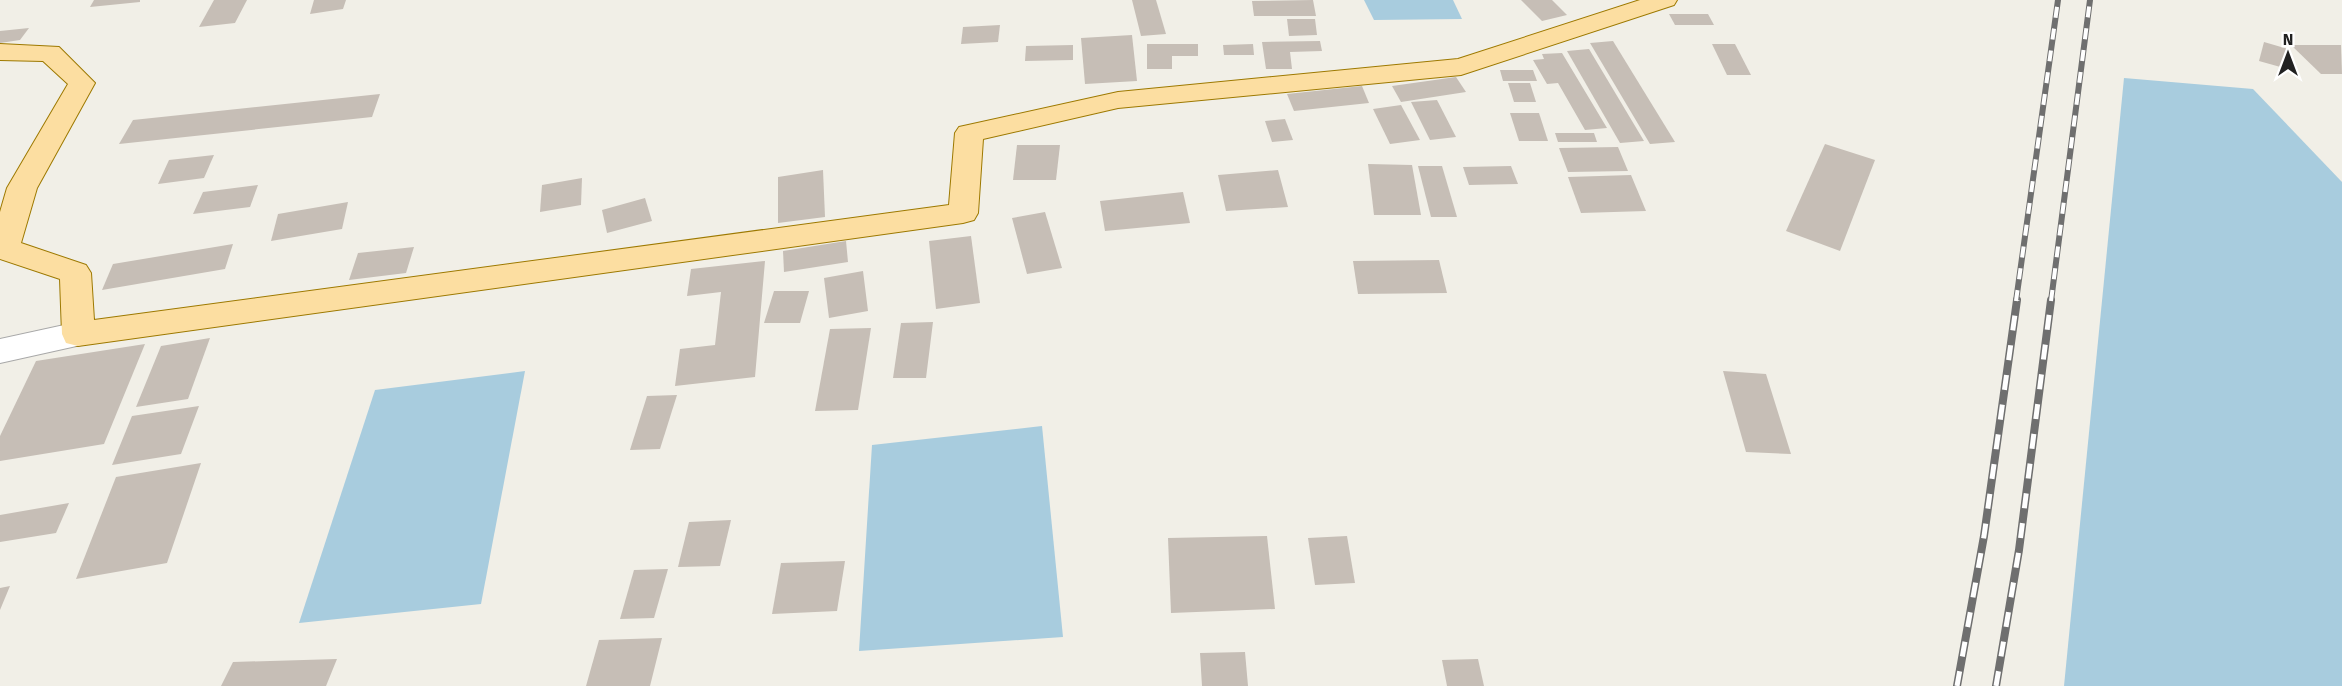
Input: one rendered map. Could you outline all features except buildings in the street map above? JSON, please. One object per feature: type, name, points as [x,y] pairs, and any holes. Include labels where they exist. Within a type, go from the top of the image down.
[{"type":"main road","points":[[0,52],[50,52],[82,83],[22,188],[4,249],[75,273],[78,334],[963,213],[969,133],[1118,100],[1461,67],[1665,0]]},
{"type":"street","points":[[0,351],[78,334]]},
{"type":"water","points":[[1364,0],[1453,0],[1462,19],[1374,20]]},
{"type":"water","points":[[2124,78],[2253,89],[2342,182],[2342,686],[2064,686]]},
{"type":"water","points":[[525,371],[481,604],[299,623],[375,390]]},
{"type":"water","points":[[1042,426],[1063,637],[859,651],[872,445]]},
{"type":"railway","points":[[2016,301],[2058,0]]},
{"type":"railway","points":[[2051,301],[2090,0]]},
{"type":"railway","points":[[1957,686],[1984,536],[2017,300]]},
{"type":"railway","points":[[1996,686],[2019,550],[2051,300]]}]
